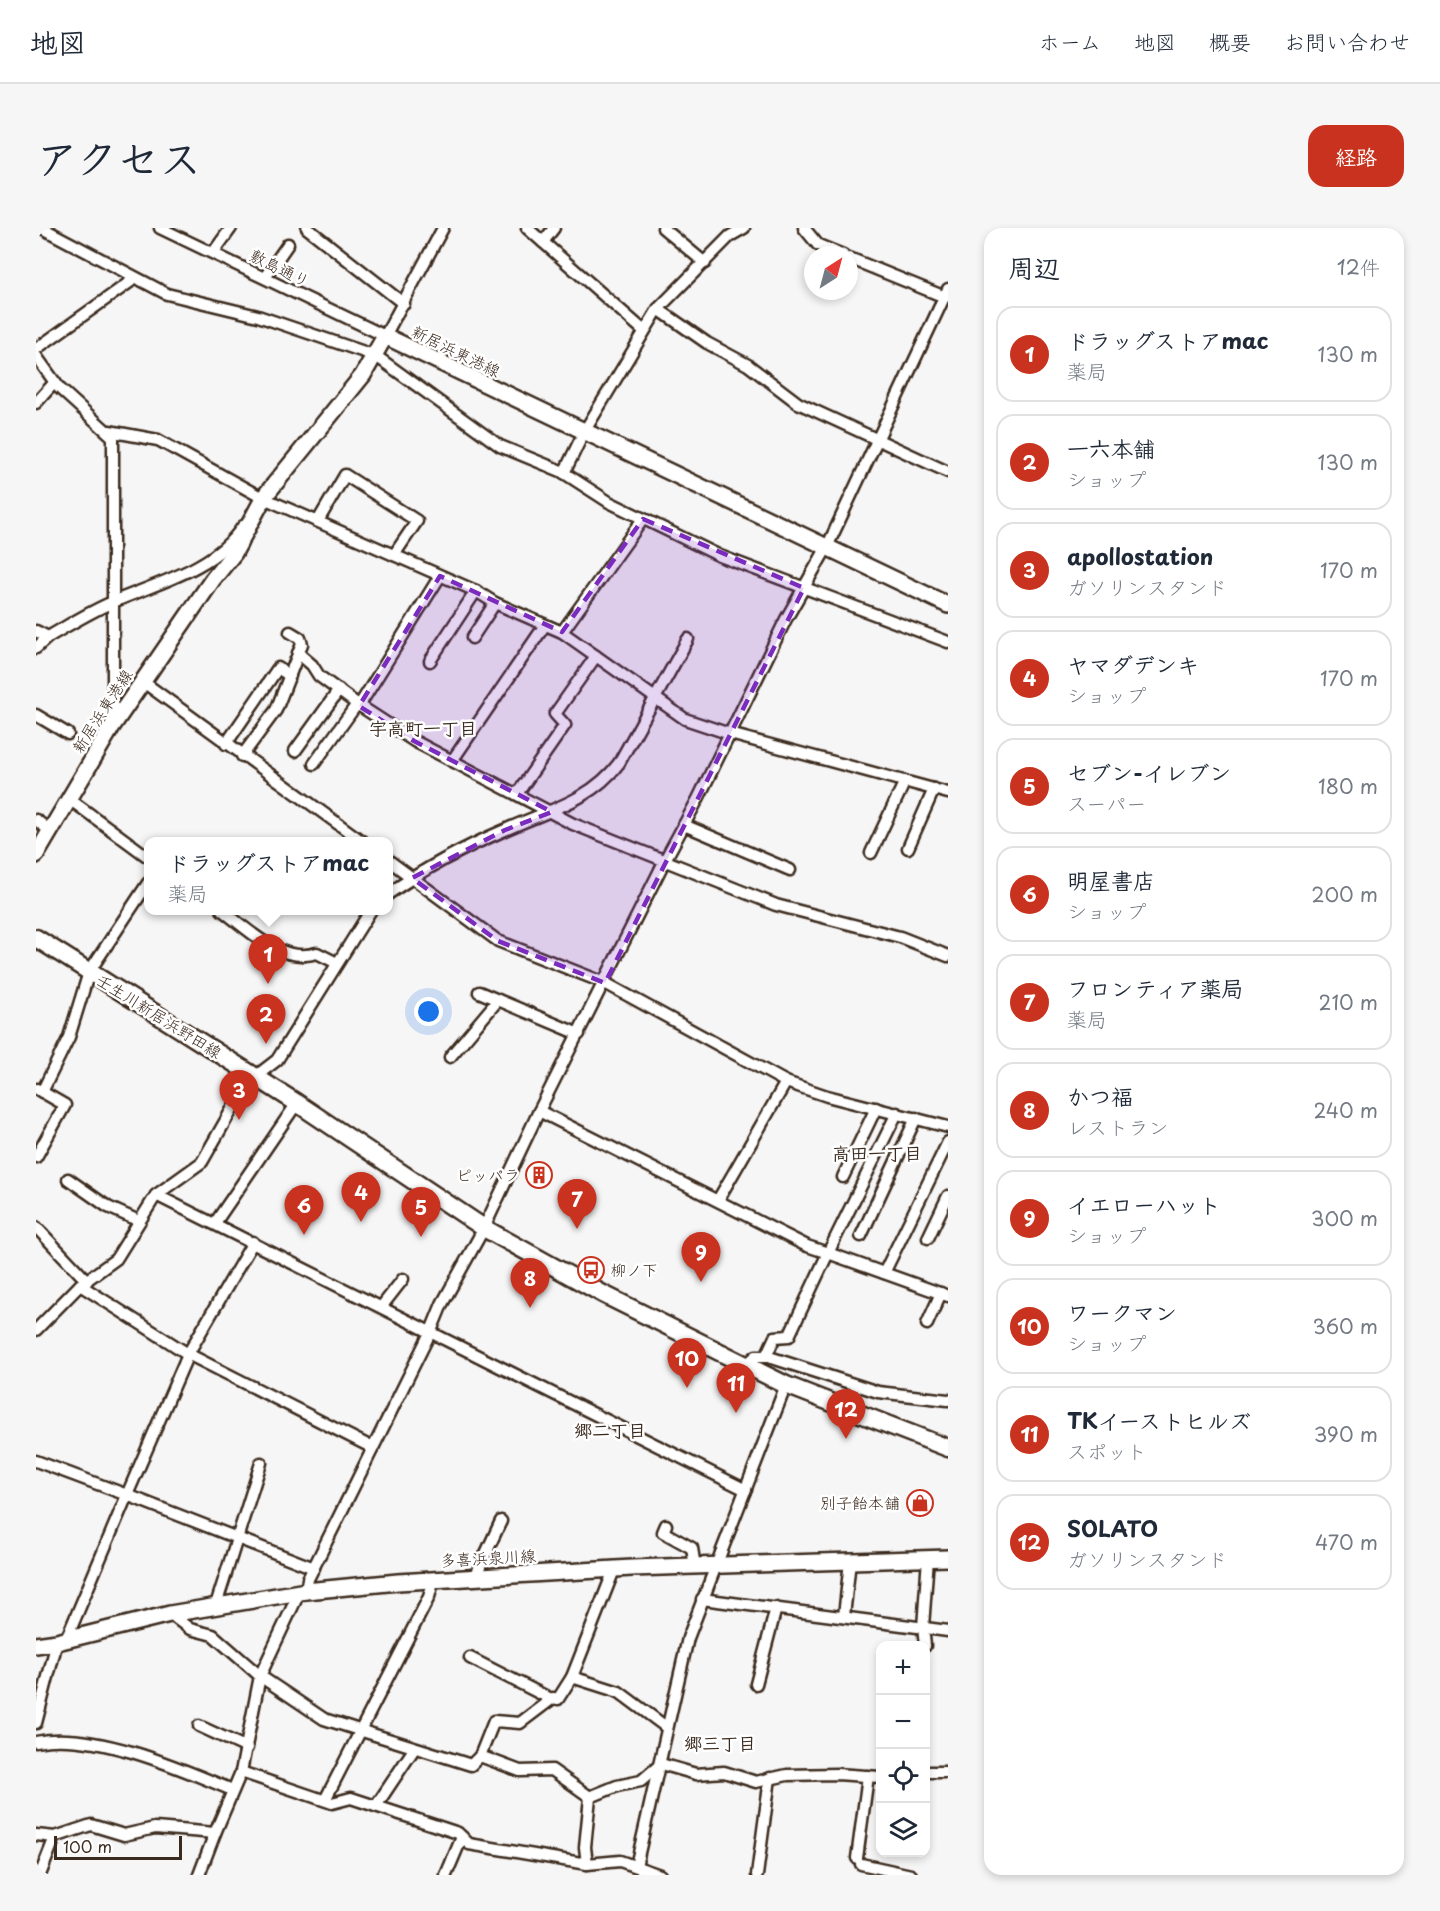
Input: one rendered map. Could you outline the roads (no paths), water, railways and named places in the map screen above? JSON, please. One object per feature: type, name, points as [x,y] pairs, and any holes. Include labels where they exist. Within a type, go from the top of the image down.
[{"type":"main road","name":"新居浜東港線","points":[[36,855],[68,798],[142,681],[234,553],[262,497],[376,356],[385,336],[948,605]]},
{"type":"main road","name":"壬生川新居浜野田線","points":[[36,938],[297,1103],[484,1228],[603,1294],[745,1366],[786,1385],[948,1448]]},
{"type":"main road","name":"多喜浜泉川線","points":[[36,1645],[170,1614],[303,1592],[434,1579],[948,1558]]},
{"type":"street","points":[[42,228],[167,294],[258,316],[376,356],[500,446],[564,473],[609,502],[720,556],[760,569],[948,642]]},
{"type":"street","name":"敷島通り","points":[[160,228],[385,336]]},
{"type":"street","points":[[213,253],[231,228]]},
{"type":"street","points":[[307,228],[404,304]]},
{"type":"street","points":[[385,336],[443,228]]},
{"type":"street","points":[[527,228],[643,330]]},
{"type":"street","points":[[543,242],[554,228]]},
{"type":"street","points":[[663,228],[705,263]]},
{"type":"street","points":[[564,473],[584,432],[657,309],[730,236],[744,228]]},
{"type":"street","points":[[804,228],[820,246]]},
{"type":"street","points":[[265,277],[288,244]]},
{"type":"street","points":[[199,1875],[241,1772],[260,1676],[442,1305],[484,1228],[538,1111],[729,734],[827,547],[946,293],[858,261]]},
{"type":"street","points":[[36,349],[130,282],[132,276]]},
{"type":"street","points":[[657,309],[708,343],[748,365],[798,403],[876,441],[948,472]]},
{"type":"street","points":[[36,356],[55,382],[113,437],[113,726]]},
{"type":"street","points":[[36,403],[55,382]]},
{"type":"street","points":[[109,431],[158,440],[262,497],[476,591],[495,603],[562,633],[685,719],[729,734],[948,793]]},
{"type":"street","points":[[318,520],[345,475],[417,521],[394,555]]},
{"type":"street","points":[[36,648],[48,637],[113,602],[145,591],[218,554],[241,529],[262,497]]},
{"type":"street","points":[[562,633],[643,519]]},
{"type":"street","points":[[314,764],[358,705],[441,576]]},
{"type":"street","points":[[430,661],[476,591]]},
{"type":"street","points":[[472,639],[495,603]]},
{"type":"street","points":[[452,761],[545,625]]},
{"type":"street","points":[[36,631],[48,637]]},
{"type":"street","points":[[242,756],[276,710],[290,676],[302,644],[300,638],[290,632]]},
{"type":"street","points":[[393,891],[412,878],[505,830],[552,812],[593,790],[609,777],[656,699],[688,639]]},
{"type":"street","points":[[298,653],[312,665],[319,676],[358,705],[414,741],[573,824],[776,905],[900,937],[948,956]]},
{"type":"street","points":[[518,794],[565,725],[555,714],[596,656]]},
{"type":"street","points":[[226,744],[278,668],[290,676]]},
{"type":"street","points":[[142,681],[356,837]]},
{"type":"street","points":[[295,751],[339,690]]},
{"type":"street","points":[[36,715],[68,734]]},
{"type":"street","points":[[871,853],[905,781]]},
{"type":"street","points":[[908,848],[934,789]]},
{"type":"street","points":[[68,798],[144,854]]},
{"type":"street","points":[[36,820],[49,830]]},
{"type":"street","points":[[684,825],[790,870]]},
{"type":"street","points":[[393,864],[498,940],[605,982],[786,1082],[948,1127]]},
{"type":"street","points":[[36,1157],[65,1105],[39,1090],[69,1036],[89,972],[144,889]]},
{"type":"street","points":[[229,915],[282,952],[298,957],[317,953],[337,963]]},
{"type":"street","points":[[36,1330],[84,1283],[116,1259],[156,1195],[202,1162],[254,1076],[277,1060],[368,915]]},
{"type":"street","points":[[479,992],[579,1034]]},
{"type":"street","points":[[450,1057],[498,1000]]},
{"type":"street","points":[[718,1200],[786,1082]]},
{"type":"street","points":[[215,1223],[297,1103]]},
{"type":"street","points":[[843,1177],[876,1108]]},
{"type":"street","points":[[538,1111],[807,1246],[945,1294],[927,1324]]},
{"type":"street","points":[[766,1356],[775,1337],[789,1336],[897,1113]]},
{"type":"street","points":[[861,1236],[916,1118]]},
{"type":"street","points":[[884,1273],[948,1142]]},
{"type":"street","points":[[68,1179],[108,1207],[139,1221]]},
{"type":"street","points":[[156,1195],[746,1490]]},
{"type":"street","points":[[928,1238],[948,1196]]},
{"type":"street","points":[[36,1227],[84,1283],[188,1354],[373,1448]]},
{"type":"street","points":[[36,1723],[61,1641],[188,1354],[253,1242]]},
{"type":"street","points":[[382,1306],[403,1279]]},
{"type":"street","points":[[745,1366],[756,1356],[766,1356],[878,1392],[948,1400]]},
{"type":"street","points":[[636,1866],[688,1638],[786,1385]]},
{"type":"street","points":[[36,1461],[314,1568]]},
{"type":"street","points":[[215,1608],[261,1463]]},
{"type":"street","points":[[475,1577],[501,1521]]},
{"type":"street","points":[[666,1525],[663,1532],[692,1548],[695,1567]]},
{"type":"street","points":[[924,1641],[922,1627],[928,1558]]},
{"type":"street","points":[[844,1616],[850,1561]]},
{"type":"street","points":[[170,1614],[190,1629],[213,1635],[260,1676],[324,1719],[471,1765],[480,1756],[494,1720],[520,1723],[551,1700],[558,1699],[572,1677],[614,1570]]},
{"type":"street","points":[[326,1800],[429,1597],[434,1579]]},
{"type":"street","points":[[702,1599],[948,1631]]},
{"type":"street","points":[[756,1684],[776,1608]]},
{"type":"street","points":[[470,1658],[551,1700]]},
{"type":"street","points":[[572,1677],[619,1692],[666,1727]]},
{"type":"street","points":[[199,1726],[247,1748]]},
{"type":"street","points":[[36,1742],[52,1738],[149,1756],[232,1790]]},
{"type":"street","points":[[376,1806],[414,1749]]},
{"type":"street","points":[[480,1756],[520,1771],[552,1770],[590,1797]]},
{"type":"street","points":[[658,1765],[696,1774],[724,1772],[756,1782],[798,1775],[876,1777]]},
{"type":"street","points":[[590,1797],[616,1786],[641,1781],[658,1765]]},
{"type":"street","points":[[241,1772],[332,1803],[351,1798],[458,1833],[469,1844],[589,1868],[620,1861],[660,1875]]},
{"type":"street","points":[[930,1772],[948,1772]]},
{"type":"street","points":[[868,1776],[859,1861],[910,1875]]},
{"type":"street","points":[[757,1875],[770,1778]]},
{"type":"street","points":[[589,1868],[585,1847],[590,1797]]},
{"type":"street","points":[[36,1835],[56,1837],[91,1825],[124,1835],[155,1828],[215,1833]]},
{"type":"street","points":[[40,1875],[56,1837]]},
{"type":"street","points":[[446,1875],[462,1837]]},
{"type":"place","name":"ドラッグストアmac","points":[[268,984]]},
{"type":"place","name":"一六本舗","points":[[266,1044]]},
{"type":"place","name":"apollostation","points":[[239,1120]]},
{"type":"place","name":"ピッパラ","points":[[539,1175]]},
{"type":"place","name":"ヤマダデンキ","points":[[361,1222]]},
{"type":"place","name":"フロンティア薬局","points":[[577,1229]]},
{"type":"place","name":"明屋書店","points":[[304,1235]]},
{"type":"place","name":"セブン-イレブン","points":[[421,1237]]},
{"type":"place","name":"柳ノ下","points":[[591,1270]]},
{"type":"place","name":"イエローハット","points":[[701,1282]]},
{"type":"place","name":"かつ福","points":[[530,1308]]},
{"type":"place","name":"ワークマン","points":[[687,1388]]},
{"type":"place","name":"TKイーストヒルズ","points":[[736,1413]]},
{"type":"place","name":"SOLATO","points":[[846,1439]]},
{"type":"place","name":"別子飴本舗","points":[[920,1503]]},
{"type":"district","name":"宇高町一丁目","points":[[423,729]]},
{"type":"district","name":"高田一丁目","points":[[877,1154]]},
{"type":"district","name":"郷二丁目","points":[[610,1431]]},
{"type":"district","name":"郷三丁目","points":[[720,1744]]}]
